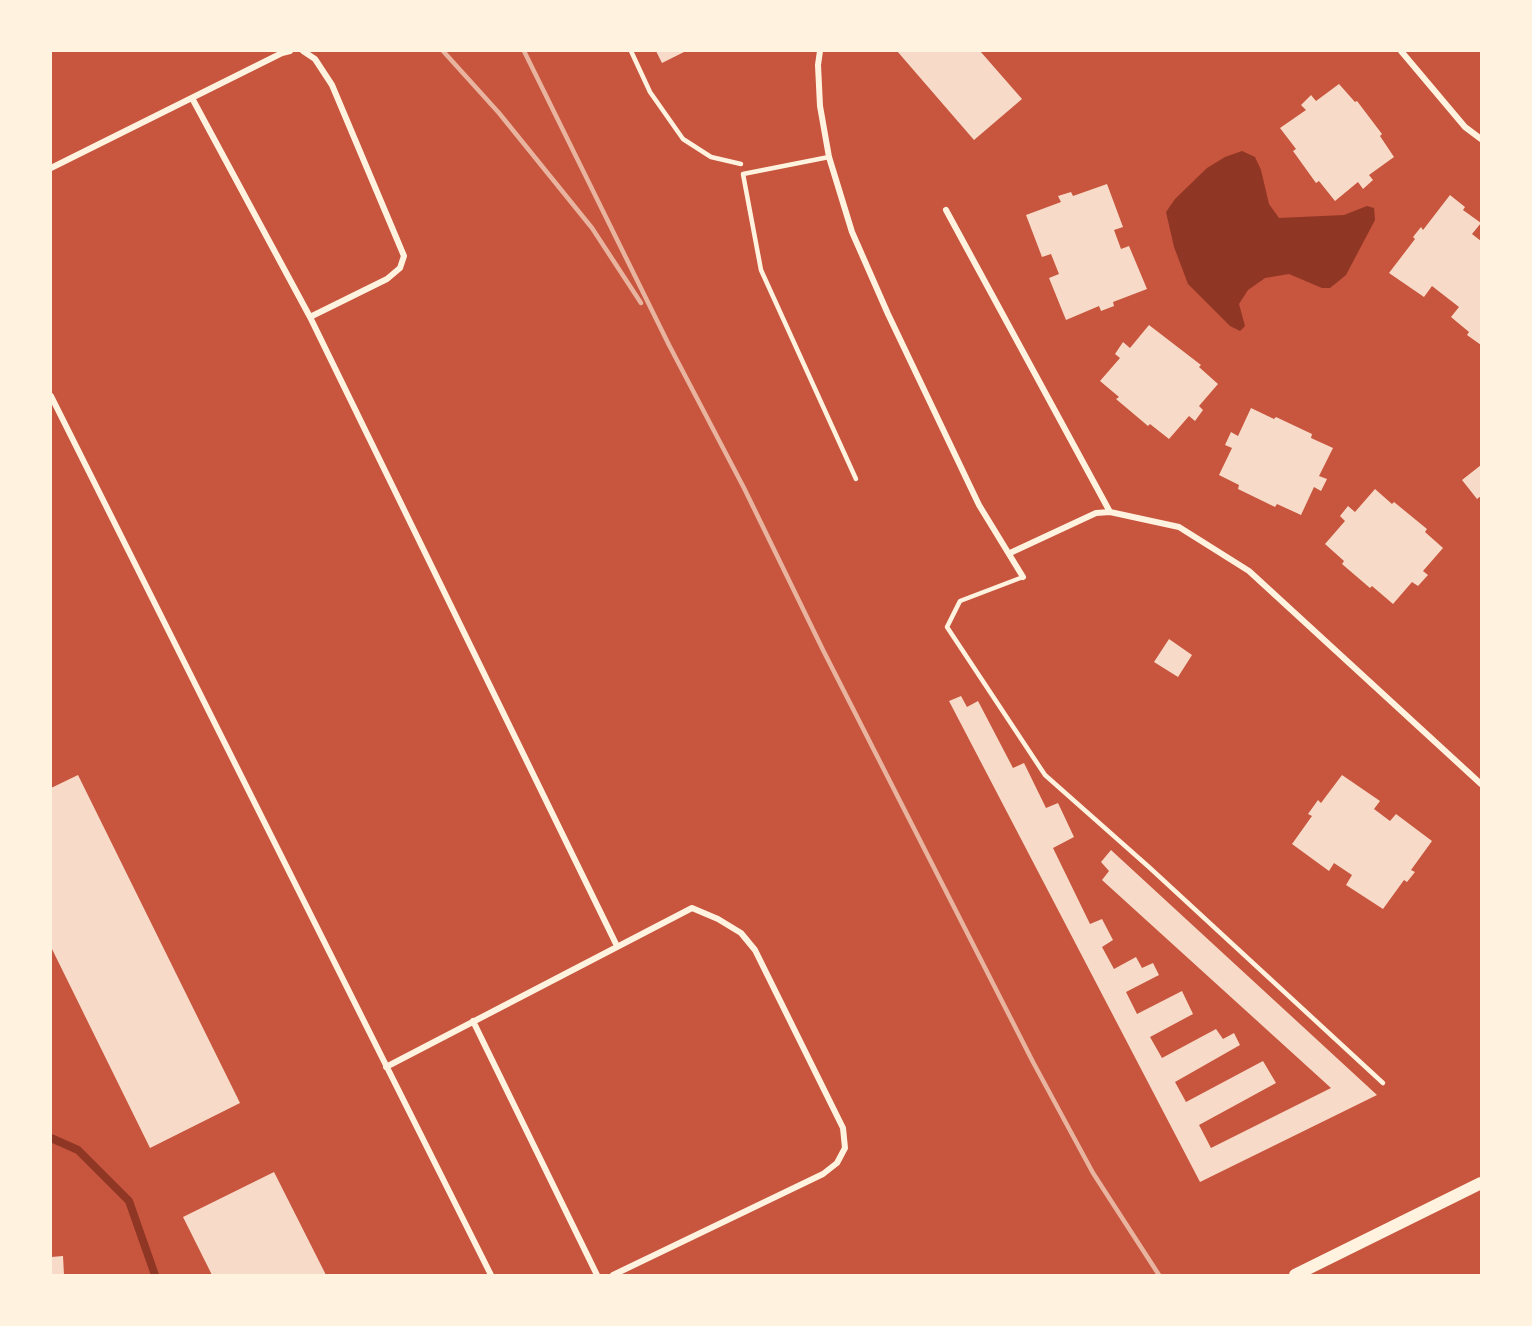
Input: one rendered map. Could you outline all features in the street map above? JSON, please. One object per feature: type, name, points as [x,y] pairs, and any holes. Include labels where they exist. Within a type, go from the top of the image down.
[{"type":"main road","points":[[1295,1275],[1481,1183]]},
{"type":"street","points":[[51,168],[290,51]]},
{"type":"street","points":[[303,51],[315,59],[332,85],[404,256],[399,268],[387,279],[310,317]]},
{"type":"street","points":[[820,51],[818,65],[820,106],[829,157],[852,232],[888,314],[979,506],[1023,577]]},
{"type":"street","points":[[1401,51],[1465,127],[1481,139]]},
{"type":"street","points":[[192,98],[310,317],[617,946]]},
{"type":"street","points":[[946,210],[1110,512]]},
{"type":"street","points":[[51,396],[491,1275]]},
{"type":"street","points":[[1010,553],[1096,513],[1110,512],[1179,527],[1250,571],[1481,784]]},
{"type":"street","points":[[386,1067],[692,908],[718,919],[741,933],[755,951],[843,1128],[845,1148],[837,1163],[823,1174],[613,1275]]},
{"type":"street","points":[[473,1021],[597,1275]]},
{"type":"lane","points":[[631,51],[650,92],[683,140],[711,157],[741,164]]},
{"type":"lane","points":[[829,157],[743,174],[761,270],[856,479]]},
{"type":"lane","points":[[1023,577],[960,601],[947,627],[1045,776],[1150,868],[1383,1083]]},
{"type":"shaded area","points":[[1242,151],[1255,157],[1261,170],[1269,204],[1279,218],[1344,215],[1367,206],[1374,208],[1375,220],[1346,275],[1330,288],[1322,288],[1289,274],[1265,278],[1248,290],[1239,304],[1245,326],[1240,331],[1230,326],[1188,284],[1174,247],[1166,212],[1175,199],[1207,168],[1225,157]]},
{"type":"building","points":[[656,51],[686,51],[662,63]]},
{"type":"building","points":[[897,51],[980,51],[1022,99],[974,140]]},
{"type":"building","points":[[1339,84],[1355,102],[1357,101],[1382,134],[1380,136],[1394,157],[1369,175],[1373,180],[1363,189],[1358,182],[1335,201],[1319,181],[1316,183],[1293,151],[1296,149],[1280,128],[1306,110],[1301,105],[1311,95],[1316,101]]},
{"type":"building","points":[[1107,184],[1123,227],[1114,230],[1121,249],[1129,246],[1147,289],[1113,302],[1114,306],[1101,311],[1099,306],[1066,320],[1049,278],[1059,274],[1051,254],[1042,257],[1026,215],[1061,202],[1058,196],[1071,192],[1073,196]]},
{"type":"building","points":[[1450,195],[1465,207],[1463,210],[1481,223],[1472,234],[1481,241],[1481,345],[1467,335],[1469,332],[1451,317],[1459,307],[1432,286],[1424,297],[1389,273],[1415,239],[1413,237],[1421,227],[1423,230]]},
{"type":"building","points":[[1149,325],[1201,365],[1199,367],[1218,384],[1199,406],[1203,410],[1195,421],[1189,416],[1169,439],[1150,424],[1148,426],[1116,399],[1119,397],[1100,381],[1120,358],[1115,354],[1123,342],[1130,348]]},
{"type":"building","points":[[1251,408],[1312,434],[1311,438],[1333,448],[1319,476],[1327,479],[1321,491],[1314,487],[1301,515],[1277,504],[1275,507],[1238,489],[1239,485],[1219,475],[1232,448],[1225,445],[1231,432],[1238,436]]},
{"type":"building","points":[[1481,465],[1481,496],[1477,499],[1462,480]]},
{"type":"building","points":[[1375,489],[1427,529],[1425,532],[1443,548],[1423,571],[1428,575],[1418,586],[1412,582],[1393,604],[1342,564],[1344,561],[1325,544],[1345,521],[1340,516],[1348,506],[1355,512]]},
{"type":"building","points":[[1169,639],[1192,655],[1178,677],[1154,662]]},
{"type":"building","points":[[961,696],[967,707],[978,701],[1013,768],[1024,763],[1046,808],[1058,803],[1074,837],[1053,848],[1090,924],[1102,919],[1113,940],[1102,947],[1114,969],[1136,957],[1142,968],[1153,963],[1159,975],[1126,992],[1137,1014],[1182,991],[1193,1014],[1150,1037],[1162,1058],[1216,1029],[1223,1039],[1234,1033],[1240,1045],[1175,1082],[1186,1102],[1263,1061],[1276,1083],[1199,1125],[1211,1148],[1331,1088],[1102,880],[1109,871],[1101,862],[1111,850],[1377,1095],[1200,1182],[949,701]]},
{"type":"building","points":[[78,775],[240,1103],[150,1148],[51,947],[51,788]]},
{"type":"building","points":[[1342,775],[1380,801],[1374,809],[1390,821],[1396,814],[1432,841],[1411,870],[1415,872],[1407,882],[1404,880],[1383,909],[1346,885],[1352,875],[1334,863],[1329,871],[1292,844],[1312,816],[1308,814],[1318,800],[1321,803]]},
{"type":"building","points":[[274,1172],[326,1275],[212,1275],[183,1217]]},
{"type":"building","points":[[63,1256],[64,1275],[51,1275],[51,1257]]},
{"type":"waterway","points":[[51,1138],[78,1150],[129,1201],[155,1275]]},
{"type":"railway","points":[[443,51],[499,113],[592,228],[641,303]]},
{"type":"railway","points":[[524,51],[669,345],[744,488],[823,650],[1033,1062],[1093,1173],[1159,1275]]}]
